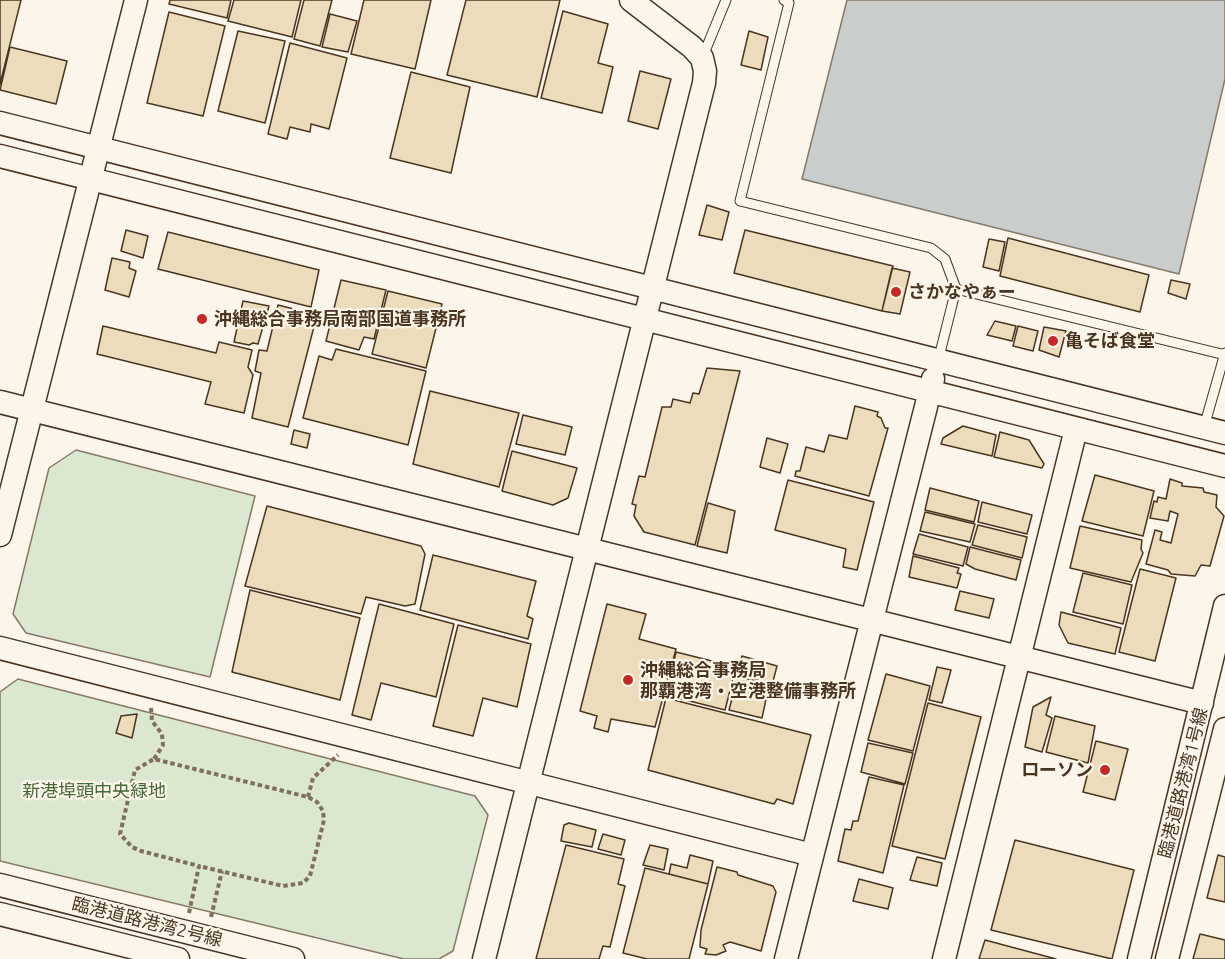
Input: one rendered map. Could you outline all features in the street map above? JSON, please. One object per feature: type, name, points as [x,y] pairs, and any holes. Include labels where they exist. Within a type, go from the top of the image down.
[{"type":"street","points":[[0,535],[136,0]]},
{"type":"street","points":[[484,959],[704,83],[705,71],[702,58],[692,46],[631,0]]},
{"type":"street","points":[[0,123],[1215,430]]},
{"type":"street","points":[[0,156],[1225,466]]},
{"type":"street","points":[[786,959],[938,361]]},
{"type":"street","points":[[0,402],[1202,703]]},
{"type":"street","points":[[944,959],[1076,429]]},
{"type":"street","name":"臨港道路港湾1号線","points":[[1139,959],[1225,606]]},
{"type":"street","points":[[0,648],[812,855]]},
{"type":"street","name":"臨港道路港湾1号線","points":[[1167,959],[1225,729]]},
{"type":"street","name":"臨港道路港湾2号線","points":[[0,885],[293,959]]},
{"type":"street","name":"臨港道路港湾2号線","points":[[0,914],[178,959]]},
{"type":"lane","points":[[702,58],[726,0]]},
{"type":"lane","points":[[784,0],[789,3],[740,201],[931,248],[945,259],[956,290],[938,361]]},
{"type":"lane","points":[[956,290],[1225,354],[1215,430]]},
{"type":"path","points":[[151,707],[152,721],[162,734],[163,745],[154,759],[135,770],[120,834],[132,847],[284,886],[303,883],[310,876],[324,820],[323,811],[317,802],[308,797],[154,759]]},
{"type":"path","points":[[308,797],[313,778],[338,754]]},
{"type":"path","points":[[188,914],[199,866]]},
{"type":"path","points":[[211,919],[222,871]]},
{"type":"green space","points":[[76,450],[255,496],[210,677],[26,633],[13,614],[49,468]]},
{"type":"green space","name":"新港埠頭中央緑地","points":[[18,679],[475,796],[488,815],[453,951],[439,959],[404,959],[0,861],[0,692]]},
{"type":"shaded area","points":[[847,0],[1225,0],[1225,79],[1179,274],[802,179]]},
{"type":"building","points":[[0,0],[21,0],[0,84]]},
{"type":"building","points":[[170,0],[231,0],[227,18],[169,4]]},
{"type":"building","points":[[234,0],[301,0],[292,37],[228,21]]},
{"type":"building","points":[[304,0],[332,0],[320,46],[294,39]]},
{"type":"building","points":[[364,0],[431,0],[415,69],[351,54]]},
{"type":"building","points":[[466,0],[560,0],[537,97],[447,75]]},
{"type":"building","points":[[563,11],[608,24],[598,63],[613,67],[602,113],[541,98]]},
{"type":"building","points":[[169,12],[225,26],[203,116],[147,103]]},
{"type":"building","points":[[330,14],[357,21],[348,52],[322,47]]},
{"type":"building","points":[[238,31],[285,41],[265,123],[218,111]]},
{"type":"building","points":[[749,31],[768,37],[761,70],[741,65]]},
{"type":"building","points":[[290,43],[347,58],[329,129],[311,124],[310,132],[290,127],[287,139],[268,134]]},
{"type":"building","points":[[10,47],[67,61],[56,104],[0,90]]},
{"type":"building","points":[[640,71],[671,79],[658,129],[628,121]]},
{"type":"building","points":[[411,72],[470,87],[451,173],[390,158]]},
{"type":"building","points":[[707,205],[729,212],[722,240],[699,235]]},
{"type":"building","points":[[126,230],[148,236],[143,258],[121,251]]},
{"type":"building","points":[[745,230],[893,266],[882,311],[734,273]]},
{"type":"building","points":[[168,232],[319,270],[311,307],[158,269]]},
{"type":"building","points":[[1008,238],[1149,275],[1140,312],[1000,276]]},
{"type":"building","points":[[989,239],[1005,242],[999,271],[983,267]]},
{"type":"building","points":[[112,258],[130,262],[129,268],[136,271],[129,297],[105,290]]},
{"type":"building","name":"さかなやぁー","points":[[892,268],[910,272],[900,314],[882,311]]},
{"type":"building","points":[[341,280],[386,290],[374,339],[364,337],[359,350],[326,341]]},
{"type":"building","points":[[1171,280],[1190,284],[1186,299],[1168,293]]},
{"type":"building","points":[[388,291],[442,304],[426,368],[372,354]]},
{"type":"building","points":[[243,301],[269,306],[258,344],[234,342]]},
{"type":"building","points":[[278,305],[317,315],[288,427],[252,418],[261,373],[255,371],[259,350],[267,351]]},
{"type":"building","points":[[995,321],[1016,326],[1012,341],[987,335]]},
{"type":"building","points":[[103,326],[216,353],[219,342],[252,350],[248,367],[253,375],[244,413],[205,404],[211,382],[97,354]]},
{"type":"building","points":[[1018,326],[1038,331],[1033,351],[1013,346]]},
{"type":"building","name":"亀そば食堂","points":[[1044,327],[1066,331],[1059,357],[1039,350]]},
{"type":"building","points":[[336,349],[426,371],[408,445],[303,418],[319,356],[332,360]]},
{"type":"building","points":[[707,368],[740,371],[695,545],[644,532],[634,516],[636,505],[632,504],[639,476],[645,477],[662,407],[671,407],[673,399],[690,403],[693,393],[699,394]]},
{"type":"building","points":[[430,391],[519,413],[499,487],[413,464]]},
{"type":"building","points":[[855,406],[878,412],[877,416],[881,418],[885,428],[888,428],[869,496],[795,476],[796,471],[800,471],[806,447],[824,452],[829,435],[847,439]]},
{"type":"building","points":[[523,415],[572,427],[565,455],[516,444]]},
{"type":"building","points":[[963,426],[996,435],[992,456],[941,444],[943,438]]},
{"type":"building","points":[[294,430],[310,434],[307,448],[291,444]]},
{"type":"building","points":[[1000,432],[1029,440],[1044,464],[1042,468],[994,457]]},
{"type":"building","points":[[767,438],[788,444],[780,473],[760,467]]},
{"type":"building","points":[[512,451],[577,468],[568,498],[553,505],[502,491]]},
{"type":"building","points":[[1095,475],[1154,491],[1143,536],[1082,521]]},
{"type":"building","points":[[1170,479],[1182,483],[1182,486],[1203,488],[1204,492],[1217,495],[1216,507],[1224,516],[1210,566],[1201,565],[1195,576],[1171,574],[1168,570],[1146,564],[1155,530],[1162,532],[1160,540],[1171,543],[1178,514],[1170,511],[1168,521],[1150,518],[1154,501],[1157,502],[1158,497],[1166,499]]},
{"type":"building","points":[[788,480],[874,502],[857,570],[843,567],[846,549],[775,530]]},
{"type":"building","points":[[930,488],[979,501],[974,522],[925,510]]},
{"type":"building","points":[[982,502],[1032,515],[1027,534],[978,522]]},
{"type":"building","points":[[708,503],[735,511],[727,553],[697,546]]},
{"type":"building","points":[[267,506],[421,546],[425,554],[415,604],[405,606],[366,597],[361,614],[245,586]]},
{"type":"building","points":[[925,512],[975,524],[970,542],[920,531]]},
{"type":"building","points":[[978,525],[1027,537],[1022,558],[972,545]]},
{"type":"building","points":[[1080,526],[1142,540],[1143,553],[1131,582],[1070,568]]},
{"type":"building","points":[[919,534],[968,547],[963,566],[913,554]]},
{"type":"building","points":[[970,547],[1021,560],[1016,580],[975,569],[966,564]]},
{"type":"building","points":[[433,555],[536,581],[527,616],[533,619],[528,639],[420,610]]},
{"type":"building","points":[[913,556],[959,568],[957,573],[961,574],[957,588],[909,577]]},
{"type":"building","points":[[1140,569],[1176,578],[1155,661],[1119,652]]},
{"type":"building","points":[[1083,573],[1132,585],[1123,624],[1073,612]]},
{"type":"building","points":[[250,590],[360,618],[340,700],[232,672]]},
{"type":"building","points":[[960,591],[994,599],[989,618],[955,610]]},
{"type":"building","points":[[379,604],[454,624],[436,697],[381,683],[371,720],[352,715]]},
{"type":"building","name":"沖縄総合事務局 那覇港湾・空港整備事務所","points":[[607,604],[646,614],[639,639],[676,649],[655,727],[611,719],[608,732],[594,728],[597,716],[580,711]]},
{"type":"building","points":[[1061,612],[1121,628],[1115,654],[1068,643],[1059,625]]},
{"type":"building","points":[[458,625],[531,644],[517,707],[483,698],[473,736],[433,726]]},
{"type":"building","points":[[676,652],[736,667],[725,710],[666,695]]},
{"type":"building","points":[[742,656],[777,666],[772,685],[737,673]]},
{"type":"building","points":[[937,667],[951,670],[942,703],[929,700]]},
{"type":"building","points":[[886,674],[930,686],[913,751],[868,740]]},
{"type":"building","points":[[738,676],[769,685],[762,718],[729,710]]},
{"type":"building","points":[[1051,697],[1046,715],[1052,718],[1042,752],[1025,747],[1033,707]]},
{"type":"building","points":[[666,698],[811,735],[793,804],[777,799],[774,804],[648,770]]},
{"type":"building","points":[[928,703],[981,717],[945,859],[892,846]]},
{"type":"building","points":[[137,714],[132,738],[116,733],[121,716]]},
{"type":"building","points":[[1055,716],[1095,726],[1088,763],[1046,752]]},
{"type":"building","name":"ローソン","points":[[1096,741],[1128,749],[1115,800],[1083,792]]},
{"type":"building","points":[[868,743],[913,753],[905,784],[861,772]]},
{"type":"building","points":[[869,777],[904,785],[883,873],[838,861],[845,829],[851,830],[853,821],[858,821]]},
{"type":"building","points":[[569,823],[596,830],[592,847],[561,841],[564,825]]},
{"type":"building","points":[[603,834],[625,840],[621,855],[598,849]]},
{"type":"building","points":[[1015,840],[1134,870],[1112,959],[991,930]]},
{"type":"building","points":[[566,845],[624,859],[618,884],[625,886],[610,947],[603,946],[599,959],[536,959]]},
{"type":"building","points":[[650,845],[668,849],[664,870],[643,865]]},
{"type":"building","points":[[690,855],[713,861],[708,884],[669,874],[671,864],[687,868]]},
{"type":"building","points":[[1218,855],[1225,857],[1225,902],[1207,898]]},
{"type":"building","points":[[917,857],[942,863],[937,886],[910,880]]},
{"type":"building","points":[[717,867],[773,886],[776,892],[761,951],[730,942],[723,945],[726,951],[716,955],[705,954],[707,949],[700,947],[701,930]]},
{"type":"building","points":[[645,868],[708,884],[689,959],[647,959],[623,953]]},
{"type":"building","points":[[859,879],[893,888],[888,909],[853,901]]},
{"type":"building","points":[[1200,934],[1225,940],[1225,959],[1193,959]]},
{"type":"building","points":[[985,940],[1056,959],[979,959]]},
{"type":"place","name":"さかなやぁー","points":[[896,292]]},
{"type":"place","name":"沖縄総合事務局南部国道事務所","points":[[202,319]]},
{"type":"place","name":"亀そば食堂","points":[[1053,341]]},
{"type":"place","name":"沖縄総合事務局 那覇港湾・空港整備事務所","points":[[628,680]]},
{"type":"place","name":"ローソン","points":[[1105,770]]}]
